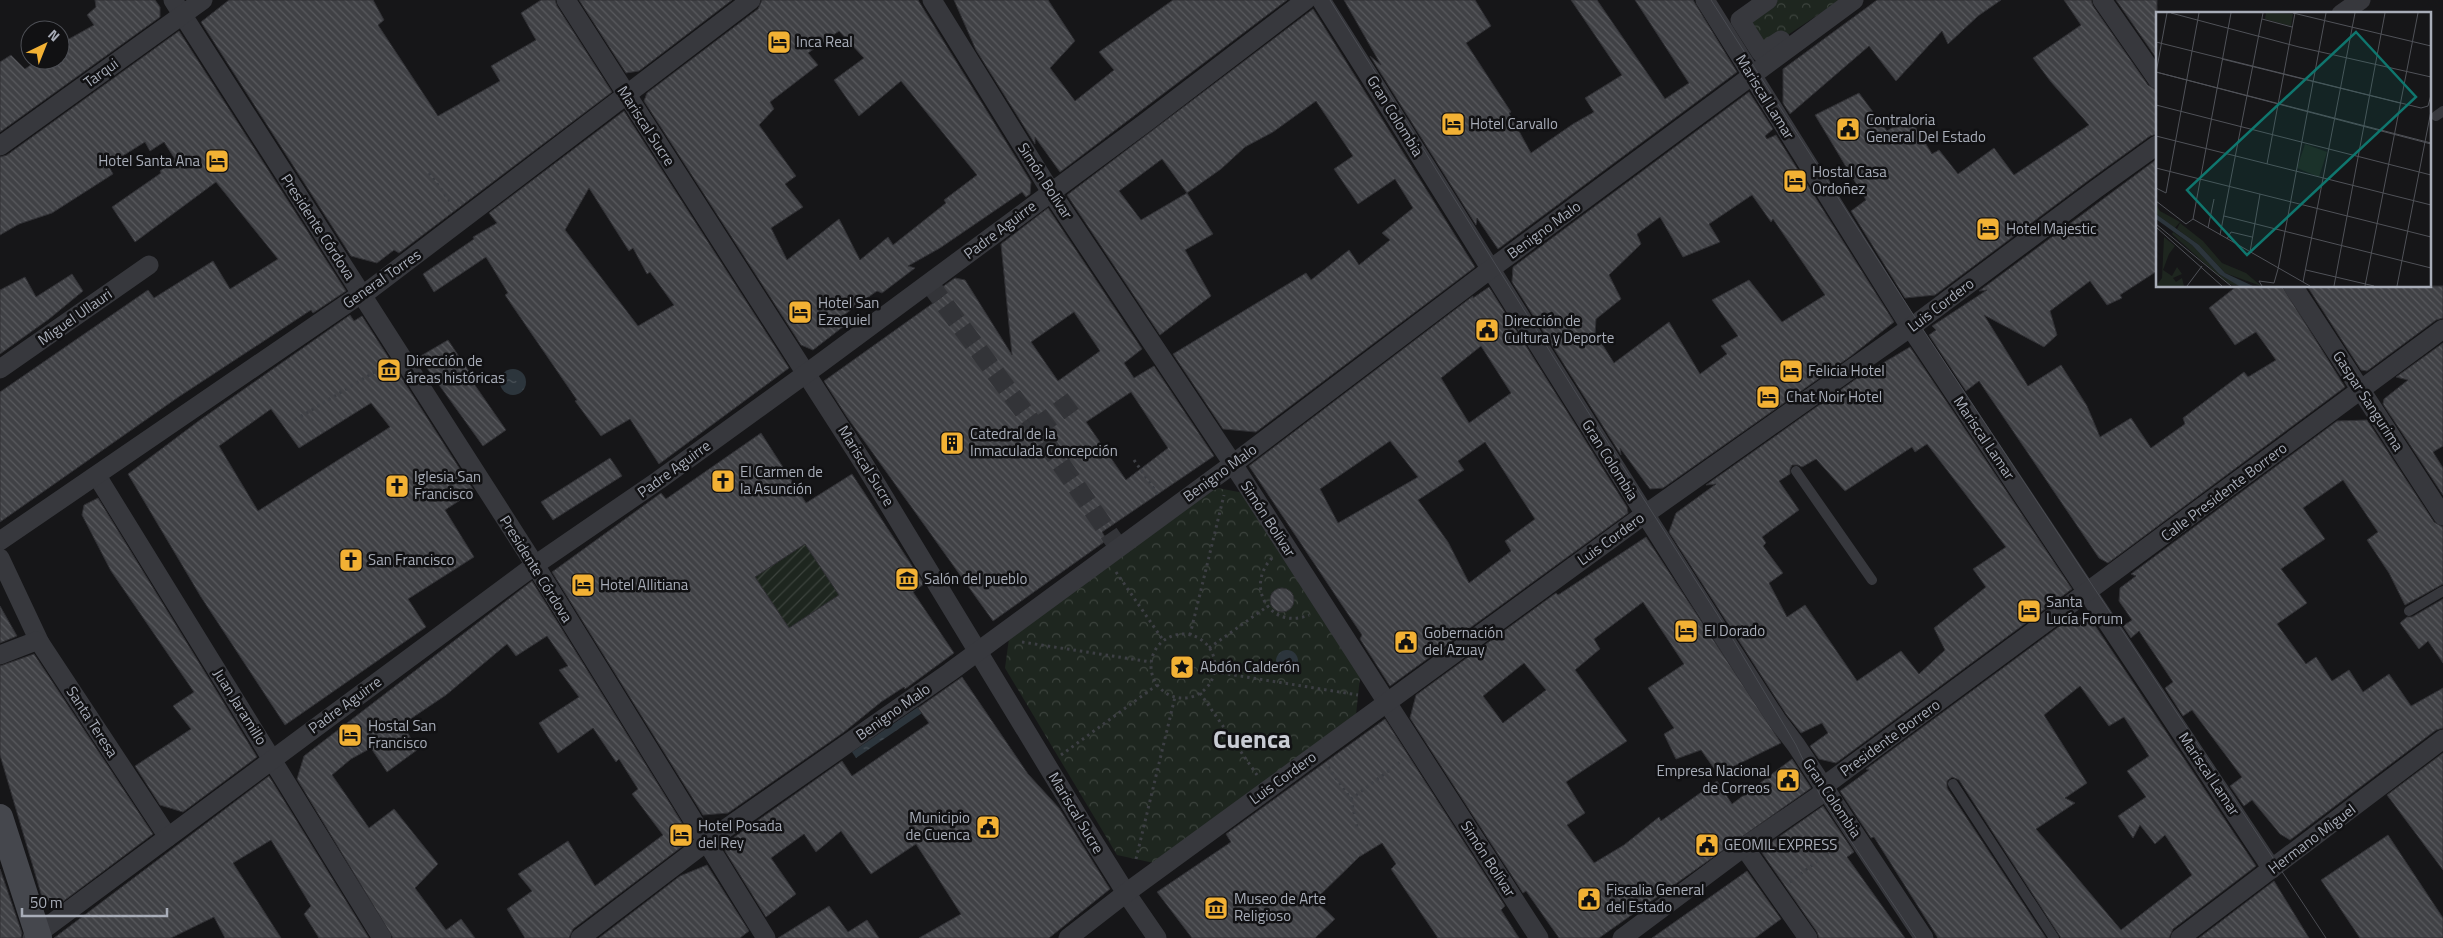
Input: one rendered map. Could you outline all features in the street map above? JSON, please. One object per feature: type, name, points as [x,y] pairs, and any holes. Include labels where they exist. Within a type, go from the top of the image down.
[{"type":"street","name":"Tarqui","points":[[0,146],[178,7],[203,0]]},
{"type":"street","name":"Mariscal Sucre","points":[[566,0],[807,373],[1126,893],[1158,938]]},
{"type":"street","name":"General Torres","points":[[0,541],[361,294],[367,292],[751,0]]},
{"type":"street","name":"Simón Bolívar","points":[[932,0],[1051,192],[1233,464],[1539,938]]},
{"type":"street","name":"Padre Aguirre","points":[[36,936],[534,565],[667,475],[807,373],[1306,0]]},
{"type":"street","name":"Gran Colombia","points":[[1321,0],[1492,268],[1644,515],[1924,938]]},
{"type":"street","name":"Mariscal Lamar","points":[[1705,0],[1910,327],[2272,869]]},
{"type":"street","points":[[1768,0],[1740,20],[1761,53],[1840,0]]},
{"type":"street","name":"Benigno Malo","points":[[580,938],[706,843],[978,650],[1233,464],[1492,268],[1854,0]]},
{"type":"street","points":[[2102,0],[2156,79]]},
{"type":"street","points":[[2345,12],[2361,0]]},
{"type":"street","name":"Presidente Córdova","points":[[178,7],[361,294],[399,357],[534,565],[766,938]]},
{"type":"street","name":"Luis Cordero","points":[[1068,938],[1318,752],[1644,515],[1910,327],[2156,146]]},
{"type":"street","name":"Miguel Ullauri","points":[[0,369],[149,265]]},
{"type":"street","name":"Gaspar Sangurima","points":[[2294,288],[2443,516]]},
{"type":"street","points":[[2361,391],[2443,329]]},
{"type":"street","name":"Calle Presidente Borrero","points":[[2088,593],[2361,391]]},
{"type":"street","name":"Juan Jaramillo","points":[[97,476],[382,938]]},
{"type":"street","name":"Santa Teresa","points":[[0,558],[40,643],[168,838]]},
{"type":"street","name":"Presidente Borrero","points":[[1622,938],[1744,847],[1820,795],[1824,786],[2088,593]]},
{"type":"street","points":[[0,655],[36,641],[40,643]]},
{"type":"street","name":"Hermano Miguel","points":[[2180,938],[2443,739]]},
{"type":"street","points":[[0,817],[36,936]]},
{"type":"street","points":[[1744,847],[1808,938]]},
{"type":"lane","points":[[1796,471],[1872,580]]},
{"type":"lane","points":[[2409,611],[2443,591]]},
{"type":"lane","points":[[1953,784],[2054,938]]},
{"type":"path","points":[[429,173],[463,220]]},
{"type":"path","points":[[295,420],[399,357]]},
{"type":"path","points":[[1134,460],[1169,510]]},
{"type":"path","points":[[1190,634],[1225,489]]},
{"type":"path","points":[[1275,556],[1264,567],[1260,577],[1261,592],[1268,606],[1276,614],[1290,618],[1306,616],[1316,611]]},
{"type":"path","points":[[1105,558],[1163,640]]},
{"type":"path","points":[[1210,648],[1268,606]]},
{"type":"path","points":[[1177,634],[1190,634],[1202,640],[1210,648],[1215,663],[1214,672],[1211,681],[1200,693],[1189,697],[1175,697],[1158,685],[1152,675],[1151,662],[1155,649],[1163,640],[1177,634]]},
{"type":"path","points":[[1018,642],[1151,662]]},
{"type":"path","points":[[1214,672],[1358,695]]},
{"type":"path","points":[[1058,757],[1158,685]]},
{"type":"path","points":[[1200,693],[1263,783]]},
{"type":"path","points":[[1136,859],[1175,697]]},
{"type":"path","points":[[1350,799],[1418,750]]},
{"type":"path","points":[[1318,752],[1350,799],[1357,827]]},
{"type":"path","points":[[1776,893],[1846,840]]},
{"type":"green space","points":[[1768,0],[1840,0],[1761,53],[1740,20]]},
{"type":"green space","points":[[1207,486],[1244,493],[1360,677],[1356,715],[1154,863],[1117,855],[1005,668],[1010,631]]},
{"type":"green space","points":[[805,544],[839,595],[789,628],[755,577]]},
{"type":"water","points":[[513,369],[522,373],[526,382],[522,391],[513,395],[504,391],[500,382],[504,373]]},
{"type":"water","points":[[1287,650],[1295,653],[1298,661],[1295,669],[1287,672],[1279,669],[1276,661],[1279,653]]},
{"type":"water","points":[[918,707],[922,713],[856,758],[852,752]]},
{"type":"building","points":[[95,0],[155,0],[160,7],[160,17],[0,132],[0,62],[11,55],[20,64],[20,70],[70,70],[70,38],[94,25],[87,15],[96,7]]},
{"type":"building","points":[[229,0],[373,0],[384,20],[378,25],[438,116],[500,81],[491,66],[536,40],[521,13],[541,0],[555,0],[612,92],[399,253],[394,250],[377,263],[351,256],[201,22]]},
{"type":"building","points":[[579,0],[732,0],[639,71],[626,73]]},
{"type":"building","points":[[762,0],[918,0],[1031,182],[1030,194],[1026,197],[1022,192],[940,248],[908,266],[915,268],[882,293],[877,291],[840,318],[844,326],[813,350],[801,345],[644,101],[647,93],[758,9]],"holes":[[[839,31],[864,58],[834,80],[859,116],[901,81],[977,175],[944,200],[946,203],[893,245],[888,237],[860,260],[839,219],[787,260],[771,228],[803,207],[785,184],[796,176],[759,125],[774,109],[770,102],[818,65],[808,53]]]},
{"type":"building","points":[[954,0],[1048,0],[1075,41],[1050,68],[1075,101],[1114,70],[1099,52],[1173,0],[1287,0],[1060,172],[1035,137],[1035,144],[976,50]]},
{"type":"building","points":[[1344,0],[1475,0],[1491,26],[1466,43],[1511,112],[1509,113],[1531,153],[1594,112],[1585,98],[1622,75],[1571,0],[1597,0],[1665,99],[1689,83],[1635,0],[1693,0],[1737,72],[1498,249],[1477,218],[1476,225],[1370,56],[1381,65]]},
{"type":"building","points":[[1877,0],[2001,0],[1978,16],[1948,44],[1942,31],[1896,81],[1869,46],[1790,114],[1783,103],[1783,69]]},
{"type":"building","points":[[2064,0],[2091,0],[2093,6],[2148,85],[2156,89],[2156,134],[2150,136],[2089,180],[1935,295],[1905,298],[1851,211],[1866,200],[1815,115],[1859,93],[1887,131],[1909,117],[1932,154],[1939,150],[1958,174],[1994,148],[2014,175],[2089,125],[2051,82],[2033,58],[2081,25]]},
{"type":"building","points":[[2116,0],[2157,0],[2156,58]]},
{"type":"building","points":[[1313,9],[1475,267],[1256,432],[1223,429],[1173,354],[1306,273],[1311,280],[1349,250],[1359,265],[1390,240],[1382,233],[1413,208],[1395,179],[1358,204],[1334,169],[1353,156],[1316,101],[1273,132],[1245,147],[1221,169],[1187,193],[1213,234],[1185,250],[1211,296],[1160,335],[1067,195]],"holes":[[[1162,159],[1187,193],[1141,220],[1119,191]]]},
{"type":"building","points":[[179,31],[346,291],[313,313],[311,310],[177,398],[0,522],[0,392],[148,290],[154,298],[213,261],[230,289],[278,259],[216,182],[135,242],[112,207],[161,173],[160,171],[175,159],[164,142],[150,151],[145,142],[108,165],[113,174],[52,213],[19,224],[0,235],[0,157],[7,155]]},
{"type":"building","points":[[1749,92],[1773,129],[1765,136],[1767,139],[1776,135],[1894,322],[1851,356],[1663,488],[1650,489],[1620,448],[1621,455],[1512,282],[1513,267]],"holes":[[[1752,195],[1771,222],[1773,219],[1825,295],[1782,322],[1749,280],[1712,300],[1738,336],[1721,346],[1727,354],[1700,374],[1669,322],[1614,363],[1595,333],[1596,319],[1621,299],[1609,275],[1641,244],[1637,234],[1660,217],[1683,257],[1720,242],[1709,224]]]},
{"type":"building","points":[[624,111],[789,368],[659,464],[630,419],[601,436],[575,401],[577,400],[505,295],[508,293],[486,257],[434,292],[423,274],[474,239],[473,237],[497,223],[489,213]],"holes":[[[589,188],[629,251],[633,248],[647,274],[650,272],[674,305],[638,326],[565,230]]]},
{"type":"building","points":[[2156,160],[2156,272],[2120,295],[2122,298],[2107,305],[2090,281],[2050,311],[2057,335],[2044,347],[1984,315],[2028,386],[2061,365],[2087,406],[2100,437],[2131,418],[2151,448],[2185,424],[2183,418],[2244,372],[2248,377],[2276,360],[2256,332],[2235,345],[2209,308],[2234,288],[2283,288],[2345,387],[2108,563],[2099,558],[1979,381],[1966,391],[1929,335],[1936,330],[1932,326],[1987,290],[1979,291]]},
{"type":"building","points":[[1048,208],[1142,349],[1124,363],[1134,378],[1154,366],[1214,456],[1102,532],[1107,540],[993,621],[847,417],[824,381],[943,296],[938,290],[955,278],[965,280],[1012,355],[1001,244]],"holes":[[[1074,312],[1100,351],[1058,381],[1031,342]],[[1131,392],[1168,448],[1126,480],[1086,422]]]},
{"type":"building","points":[[72,274],[83,291],[49,319],[0,354],[0,290],[25,277],[36,297]]},
{"type":"building","points":[[2430,286],[2443,286],[2443,318],[2436,320],[2367,371],[2361,370],[2308,288],[2430,288]]},
{"type":"building","points":[[1489,287],[1627,507],[1628,513],[1390,686],[1360,639],[1362,635],[1249,466],[1473,296],[1473,298]],"holes":[[[1481,346],[1511,393],[1469,423],[1441,378]],[[1390,441],[1418,477],[1338,523],[1320,489]],[[1485,442],[1535,519],[1505,541],[1511,551],[1469,583],[1448,542],[1418,500],[1464,470],[1458,461]]]},
{"type":"building","points":[[350,315],[354,321],[362,316],[474,491],[445,510],[474,557],[408,599],[426,627],[285,725],[201,597],[128,474],[200,420]],"holes":[[[371,403],[390,427],[258,511],[219,446],[271,409],[299,448]]]},
{"type":"building","points":[[448,340],[474,379],[472,381],[506,430],[483,446],[419,357]]},
{"type":"building","points":[[2443,343],[2443,446],[2433,452],[2443,468],[2443,495],[2383,404],[2384,399],[2408,380],[2396,377]]},
{"type":"building","points":[[1910,347],[2072,589],[1836,763],[1819,759],[1810,746],[1828,733],[1822,723],[1801,733],[1786,714],[1669,532],[1676,513],[1716,484],[1706,485],[1856,379]],"holes":[[[1927,444],[2006,547],[1973,569],[1986,587],[1934,628],[1945,650],[1919,674],[1901,651],[1857,681],[1805,605],[1787,617],[1769,583],[1783,573],[1763,546],[1766,543],[1762,537],[1799,510],[1779,481],[1790,474],[1792,465],[1802,467],[1816,459],[1845,491],[1912,447],[1915,452]]]},
{"type":"building","points":[[2367,420],[2434,522],[2443,527],[2443,584],[2405,605],[2389,573],[2367,540],[2378,532],[2343,480],[2303,508],[2325,539],[2281,569],[2307,603],[2277,624],[2306,664],[2316,657],[2332,681],[2349,670],[2363,692],[2389,674],[2411,706],[2443,688],[2443,728],[2436,730],[2290,840],[2280,834],[2252,800],[2244,806],[2230,786],[2242,777],[2192,710],[2183,716],[2165,688],[2173,682],[2139,631],[2131,638],[2123,626],[2132,620],[2119,601],[2120,588],[2136,576],[2131,574],[2337,421]]},
{"type":"building","points":[[761,433],[806,503],[852,474],[924,584],[913,592],[954,653],[905,689],[904,687],[881,702],[844,732],[728,813],[703,815],[552,572],[661,493],[666,499]],"holes":[[[805,544],[839,595],[789,628],[755,577]]]},
{"type":"building","points":[[610,458],[622,476],[553,520],[541,502]]},
{"type":"building","points":[[98,498],[257,757],[183,812],[160,805],[135,766],[191,729],[173,706],[194,692],[111,571],[82,515],[84,505]]},
{"type":"building","points":[[1646,537],[1781,743],[1718,774],[1701,750],[1676,759],[1664,734],[1674,728],[1648,688],[1684,664],[1643,602],[1594,639],[1600,649],[1575,670],[1627,741],[1566,782],[1585,813],[1567,825],[1594,863],[1624,845],[1659,817],[1661,821],[1717,781],[1732,804],[1792,759],[1811,788],[1599,938],[1559,938],[1526,891],[1523,893],[1410,718],[1416,695],[1556,593],[1558,595]],"holes":[[[1524,663],[1546,690],[1503,723],[1483,696]]]},
{"type":"building","points":[[532,581],[692,839],[573,929],[569,938],[525,938],[507,909],[532,891],[518,874],[568,841],[595,886],[663,835],[632,794],[638,789],[619,759],[616,762],[593,728],[558,753],[539,723],[579,697],[559,670],[568,666],[547,636],[516,656],[507,644],[446,695],[403,724],[417,750],[387,772],[371,748],[351,759],[332,775],[369,828],[394,809],[438,864],[415,888],[446,930],[461,919],[475,938],[393,938],[297,779],[304,756]]},
{"type":"building","points":[[1282,588],[1291,591],[1294,600],[1291,609],[1282,612],[1273,609],[1270,600],[1273,591]]},
{"type":"building","points":[[2443,599],[2443,663],[2428,641],[2419,649],[2400,623],[2407,617],[2412,617]]},
{"type":"building","points":[[0,606],[17,636],[0,643]]},
{"type":"building","points":[[2072,617],[2090,618],[2256,866],[2173,929],[2169,938],[2061,938],[1959,780],[1952,777],[1947,781],[1947,788],[2046,938],[1938,938],[1874,837],[1871,838],[1840,791],[1869,770],[1866,769]],"holes":[[[2080,686],[2109,726],[2124,717],[2149,756],[2127,771],[2146,797],[2118,816],[2133,838],[2140,825],[2155,844],[2165,835],[2192,875],[2121,930],[2036,829],[2075,803],[2065,798],[2087,783],[2044,715]]]},
{"type":"building","points":[[34,654],[153,834],[57,906],[42,897],[0,755],[0,666]]},
{"type":"building","points":[[962,677],[1028,774],[1059,808],[1110,889],[1049,938],[919,938],[961,914],[916,844],[871,874],[841,831],[816,852],[804,834],[771,858],[796,894],[766,917],[725,851],[730,840],[842,761],[852,776],[929,723],[918,708]]},
{"type":"building","points":[[1385,719],[1505,906],[1501,910],[1519,938],[1438,938],[1391,869],[1396,864],[1382,843],[1359,857],[1315,900],[1335,919],[1315,938],[1192,938],[1157,892],[1231,842],[1226,834]]},
{"type":"building","points":[[2443,753],[2443,870],[2387,795]]},
{"type":"building","points":[[269,776],[369,938],[319,938],[304,914],[311,906],[271,840],[233,863],[281,938],[225,938],[214,917],[171,938],[54,938]]},
{"type":"building","points":[[1823,806],[1854,852],[1847,857],[1905,938],[1819,938],[1817,932],[1760,850]]},
{"type":"building","points":[[2388,835],[2443,918],[2443,938],[2360,938],[2321,880]]},
{"type":"building","points":[[707,865],[749,931],[740,938],[599,938],[680,876]]},
{"type":"building","points":[[0,869],[22,933],[21,938],[0,938]]},
{"type":"building","points":[[1747,871],[1781,919],[1755,938],[1652,938]]},
{"type":"building","points":[[2274,881],[2309,938],[2199,938]]},
{"type":"building","points":[[829,906],[848,932],[867,920],[879,938],[778,938]]},
{"type":"tunnel","points":[[929,283],[1036,428],[1119,548]]},
{"type":"tunnel","points":[[1036,428],[1073,401]]},
{"type":"tram line","points":[[1330,0],[1576,393],[1728,631],[1796,745],[1820,795],[1916,938]]},
{"type":"tram line","points":[[1711,0],[1918,322],[2326,938]]},
{"type":"place","name":"Inca Real","points":[[779,42]]},
{"type":"place","name":"Hotel Carvallo","points":[[1453,124]]},
{"type":"place","name":"Contraloria General Del Estado","points":[[1848,129]]},
{"type":"place","name":"Hotel Santa Ana","points":[[217,161]]},
{"type":"place","name":"Hostal Casa Ordoñez","points":[[1795,181]]},
{"type":"place","name":"Hotel Majestic","points":[[1988,229]]},
{"type":"place","name":"Hotel San Ezequiel","points":[[800,312]]},
{"type":"place","name":"Dirección de Cultura y Deporte","points":[[1487,330]]},
{"type":"place","name":"Dirección de áreas históricas","points":[[389,370]]},
{"type":"place","name":"Felicia Hotel","points":[[1791,371]]},
{"type":"place","name":"Chat Noir Hotel","points":[[1768,397]]},
{"type":"place","name":"Catedral de la Inmaculada Concepción","points":[[952,443]]},
{"type":"place","name":"El Carmen de la Asunción","points":[[723,481]]},
{"type":"place","name":"Iglesia San Francisco","points":[[397,486]]},
{"type":"place","name":"San Francisco","points":[[351,560]]},
{"type":"place","name":"Salón del pueblo","points":[[907,579]]},
{"type":"place","name":"Hotel Allitiana","points":[[583,585]]},
{"type":"place","name":"Santa Lucía Forum","points":[[2029,611]]},
{"type":"place","name":"El Dorado","points":[[1686,631]]},
{"type":"place","name":"Gobernación del Azuay","points":[[1406,642]]},
{"type":"place","name":"Abdón Calderón","points":[[1182,667]]},
{"type":"place","name":"Hostal San Francisco","points":[[350,735]]},
{"type":"place","name":"Empresa Nacional de Correos","points":[[1788,780]]},
{"type":"place","name":"Municipio de Cuenca","points":[[988,827]]},
{"type":"place","name":"Hotel Posada del Rey","points":[[681,835]]},
{"type":"place","name":"GEOMIL EXPRESS","points":[[1707,845]]},
{"type":"place","name":"Fiscalia General del Estado","points":[[1589,899]]},
{"type":"place","name":"Museo de Arte Religioso","points":[[1216,908]]},
{"type":"district","name":"Cuenca","points":[[1252,739]]}]
